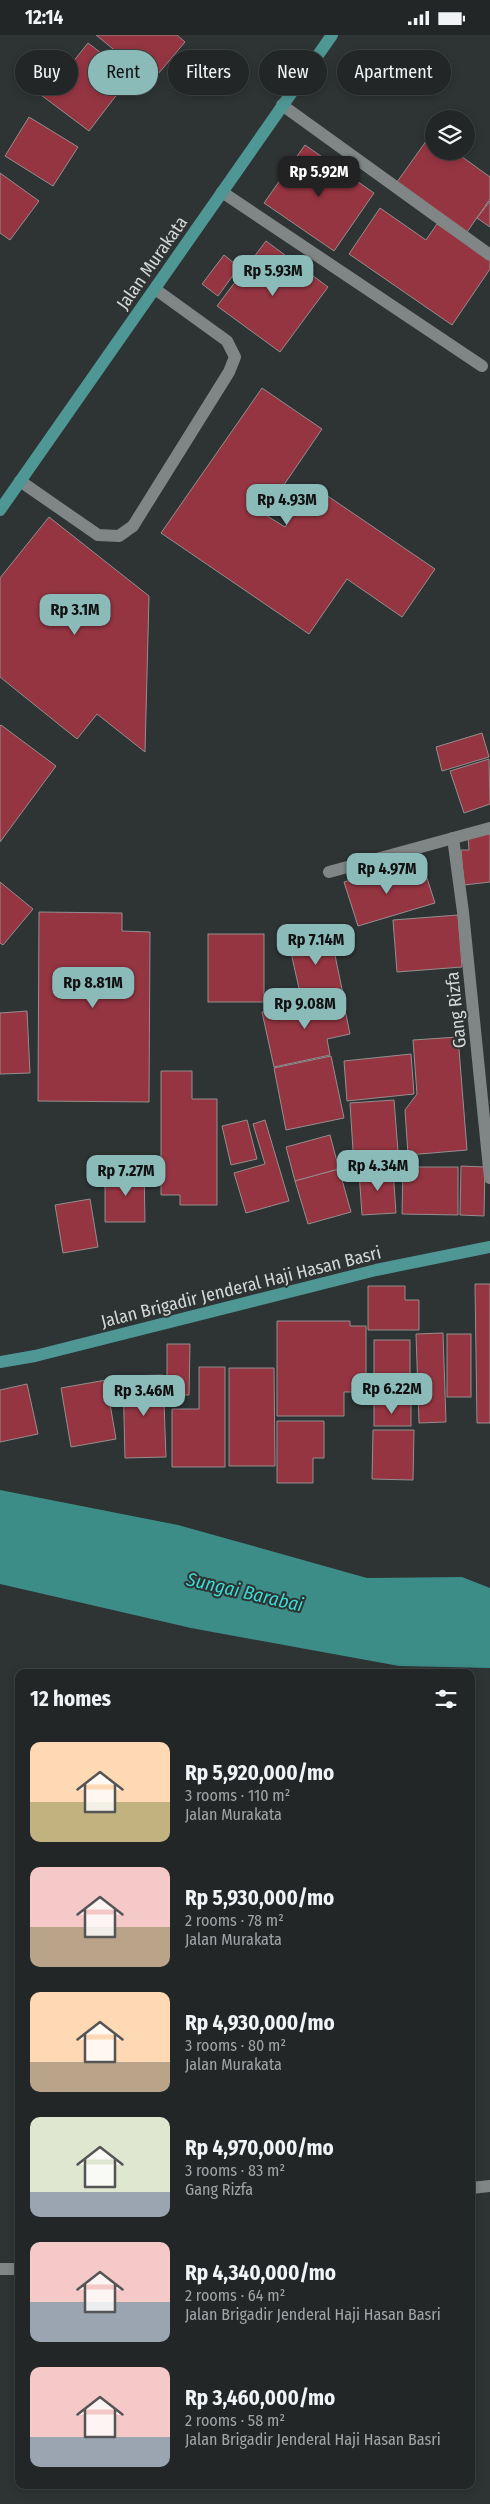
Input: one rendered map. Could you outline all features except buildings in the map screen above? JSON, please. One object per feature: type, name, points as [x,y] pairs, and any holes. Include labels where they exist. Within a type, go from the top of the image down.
[{"type":"main road","name":"Jalan Murakata","points":[[0,510],[332,35]]},
{"type":"main road","name":"Jalan Brigadir Jenderal Haji Hasan Basri","points":[[0,1362],[35,1356],[376,1270],[490,1247]]},
{"type":"street","points":[[282,105],[490,255]]},
{"type":"street","points":[[222,192],[482,365]]},
{"type":"street","points":[[20,481],[98,535],[119,536],[133,526],[229,372],[235,357],[227,341],[155,289]]},
{"type":"street","points":[[329,872],[490,828]]},
{"type":"street","name":"Gang Rizfa","points":[[453,838],[463,912],[490,1178]]},
{"type":"street","points":[[475,2188],[490,2186]]},
{"type":"street","points":[[0,2269],[15,2269]]},
{"type":"water","name":"Sungai Barabai","points":[[0,1490],[178,1525],[367,1578],[462,1577],[490,1588],[490,1668],[399,1666],[191,1628],[0,1584]]}]
